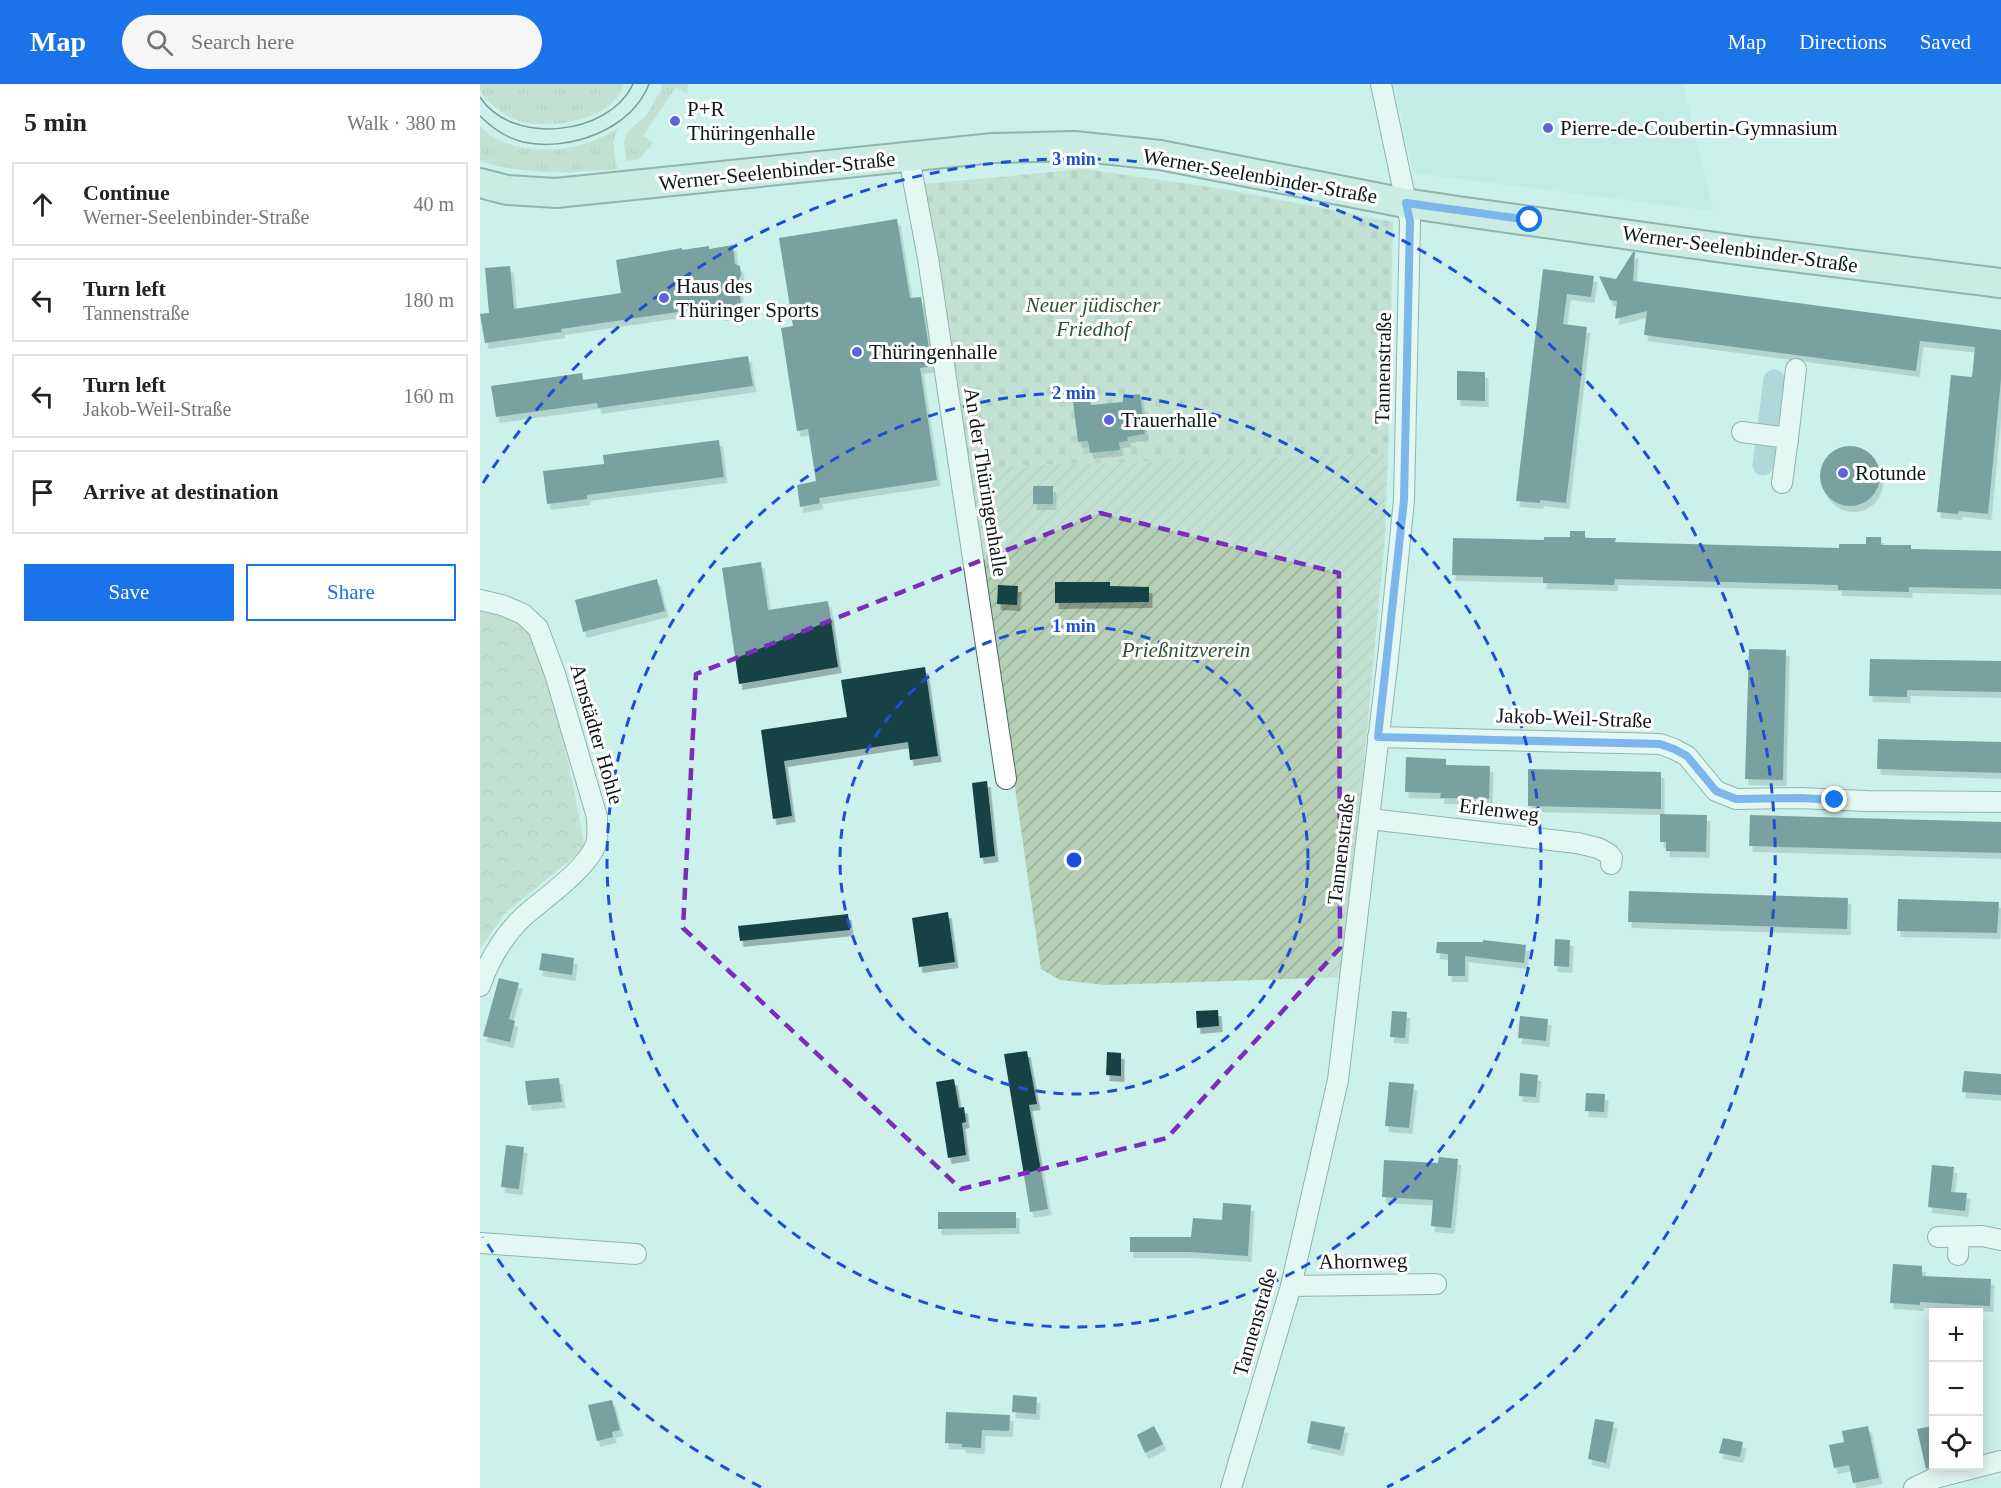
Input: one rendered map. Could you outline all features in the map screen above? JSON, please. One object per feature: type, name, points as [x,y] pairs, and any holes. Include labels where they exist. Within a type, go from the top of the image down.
[{"type":"street","name":"Tannenstraße","points":[[1230,1488],[1291,1286],[1338,1080],[1370,819],[1404,500],[1410,221],[1381,84]]},
{"type":"street","name":"Werner-Seelenbinder-Straße","points":[[480,183],[507,190],[556,193],[993,148],[1074,146],[1160,155],[1406,203],[1734,250],[2001,283]]},
{"type":"street","name":"An der Thüringenhalle","points":[[909,158],[928,258],[1006,779]]},
{"type":"street","points":[[1782,483],[1774,436],[1796,369]]},
{"type":"street","points":[[1742,432],[1774,436]]},
{"type":"street","name":"Arnstädter Hohle","points":[[480,600],[502,605],[523,614],[538,628],[555,674],[594,806],[597,817],[597,840],[593,852],[561,887],[523,917],[501,943],[486,969],[480,986]]},
{"type":"street","name":"Jakob-Weil-Straße","points":[[1378,737],[1660,744],[1687,756],[1716,791],[1736,799],[2001,802]]},
{"type":"street","name":"Erlenweg","points":[[1370,819],[1577,843],[1606,852],[1612,858],[1611,864]]},
{"type":"street","points":[[1938,1237],[1959,1246],[1982,1236],[2001,1240]]},
{"type":"street","points":[[480,1243],[636,1254]]},
{"type":"street","name":"Ahornweg","points":[[1291,1286],[1436,1284]]},
{"type":"street","points":[[1914,1488],[1935,1478],[2001,1461]]},
{"type":"highlighted area","points":[[1100,513],[1339,573],[1340,948],[1167,1138],[961,1189],[683,928],[696,674]]},
{"type":"shaded area","name":"Pierre-de-Coubertin-Gymnasium","points":[[1394,84],[1683,84],[1713,211],[1413,173]]},
{"type":"green space","points":[[480,84],[624,84],[618,96],[609,106],[597,113],[569,122],[540,124],[522,122],[503,113],[484,97]]},
{"type":"green space","points":[[662,84],[688,84],[687,94],[676,87],[643,136],[653,143],[639,159],[626,161],[624,141],[629,130],[646,116]]},
{"type":"green space","points":[[480,126],[495,138],[510,144],[541,150],[574,147],[618,128],[613,142],[617,169],[531,171],[480,161]]},
{"type":"green space","name":"Neuer jüdischer Friedhof","points":[[1084,169],[1224,189],[1393,222],[1388,454],[969,467],[923,184]]},
{"type":"green space","name":"Prießnitzverein","points":[[1388,454],[1385,537],[1344,977],[1105,985],[1060,980],[1041,969],[969,467]]},
{"type":"green space","points":[[480,611],[519,623],[533,639],[543,663],[561,730],[585,848],[506,912],[480,949]]},
{"type":"building","name":"Thüringenhalle","points":[[897,219],[910,298],[921,297],[932,366],[920,368],[937,480],[819,498],[820,503],[800,507],[797,485],[816,481],[808,429],[797,431],[781,328],[793,326],[779,238]]},
{"type":"building","name":"Haus des Thüringer Sports","points":[[733,245],[735,264],[740,266],[741,275],[738,281],[741,303],[737,303],[739,313],[720,315],[719,306],[561,329],[562,332],[485,343],[480,314],[489,313],[485,268],[510,266],[514,309],[621,293],[616,260],[682,248],[682,250],[709,246],[709,249]]},
{"type":"building","points":[[1635,252],[1633,281],[2001,330],[2001,379],[1988,514],[1959,511],[1958,514],[1937,512],[1951,375],[1972,377],[1975,347],[1920,341],[1916,371],[1644,335],[1647,311],[1615,319],[1617,301],[1610,300],[1599,276],[1616,279]]},
{"type":"building","points":[[1543,269],[1594,276],[1591,297],[1567,294],[1563,324],[1587,327],[1566,503],[1540,500],[1540,503],[1516,501]]},
{"type":"building","points":[[748,356],[753,386],[598,408],[597,403],[496,417],[491,386],[582,373],[583,380]]},
{"type":"building","points":[[1457,371],[1485,372],[1485,401],[1457,400]]},
{"type":"building","name":"Trauerhalle","points":[[1140,394],[1145,434],[1127,437],[1128,441],[1119,442],[1120,450],[1090,453],[1088,441],[1078,442],[1073,402],[1090,400],[1091,405],[1123,402],[1123,396]]},
{"type":"building","points":[[719,440],[724,477],[587,495],[587,499],[547,504],[543,471],[604,464],[603,455]]},
{"type":"building","points":[[1850,446],[1867,451],[1875,459],[1880,476],[1875,493],[1867,501],[1850,506],[1833,501],[1825,493],[1820,476],[1825,459],[1833,451]]},
{"type":"building","points":[[1033,486],[1053,486],[1053,504],[1033,504]]},
{"type":"building","points":[[1570,531],[1585,531],[1585,538],[1616,538],[1615,542],[1839,548],[1839,544],[1866,544],[1866,537],[1881,537],[1881,545],[1911,545],[1911,549],[2001,551],[2001,589],[1909,587],[1909,592],[1838,590],[1838,585],[1615,579],[1614,585],[1543,583],[1543,577],[1452,575],[1453,538],[1544,540],[1544,537],[1570,537]]},
{"type":"building","points":[[761,562],[768,610],[828,601],[838,667],[739,684],[722,568]]},
{"type":"building","points":[[657,579],[665,611],[583,632],[575,600]]},
{"type":"building","points":[[1055,582],[1110,582],[1110,586],[1149,587],[1149,602],[1055,603]]},
{"type":"building","points":[[998,585],[1018,586],[1017,605],[997,604]]},
{"type":"building","points":[[1749,649],[1786,650],[1783,780],[1745,779]]},
{"type":"building","points":[[1870,659],[2001,661],[2001,692],[1907,690],[1907,697],[1869,696]]},
{"type":"building","points":[[925,667],[938,756],[910,760],[908,742],[784,761],[792,816],[773,819],[761,730],[847,717],[841,680]]},
{"type":"building","points":[[1878,739],[2001,742],[2001,773],[1877,769]]},
{"type":"building","points":[[1406,757],[1446,759],[1446,765],[1490,766],[1489,799],[1440,798],[1441,793],[1405,792]]},
{"type":"building","points":[[1528,769],[1661,772],[1661,809],[1528,806]]},
{"type":"building","points":[[987,781],[995,856],[980,858],[972,783]]},
{"type":"building","points":[[1660,814],[1707,815],[1706,852],[1666,851],[1666,842],[1660,842]]},
{"type":"building","points":[[1750,815],[2001,822],[2001,853],[1749,846]]},
{"type":"building","points":[[1629,891],[1848,898],[1847,929],[1628,922]]},
{"type":"building","points":[[1898,899],[1999,902],[1997,933],[1897,931]]},
{"type":"building","points":[[948,912],[955,962],[919,967],[912,918]]},
{"type":"building","points":[[848,914],[850,930],[740,941],[738,926]]},
{"type":"building","points":[[1555,939],[1570,940],[1569,967],[1554,966]]},
{"type":"building","points":[[1483,940],[1526,945],[1524,963],[1465,956],[1465,976],[1448,976],[1448,954],[1436,953],[1437,942],[1483,942]]},
{"type":"building","points":[[542,953],[574,958],[572,975],[539,970]]},
{"type":"building","points":[[499,978],[519,983],[509,1019],[515,1021],[510,1042],[483,1036]]},
{"type":"building","points":[[1218,1010],[1219,1026],[1197,1028],[1196,1011]]},
{"type":"building","points":[[1392,1011],[1407,1012],[1405,1038],[1390,1037]]},
{"type":"building","points":[[1520,1016],[1548,1019],[1546,1041],[1518,1038]]},
{"type":"building","points":[[1027,1051],[1037,1104],[1029,1105],[1048,1209],[1030,1212],[1004,1054]]},
{"type":"building","points":[[1107,1052],[1121,1053],[1121,1076],[1106,1075]]},
{"type":"building","points":[[1964,1071],[2001,1074],[2001,1095],[1962,1092]]},
{"type":"building","points":[[1520,1073],[1538,1075],[1536,1097],[1519,1096]]},
{"type":"building","points":[[559,1078],[562,1102],[528,1105],[525,1081]]},
{"type":"building","points":[[954,1079],[959,1108],[964,1107],[966,1122],[962,1123],[966,1155],[948,1158],[936,1082]]},
{"type":"building","points":[[1389,1082],[1414,1084],[1409,1128],[1385,1126]]},
{"type":"building","points":[[1586,1093],[1605,1094],[1604,1112],[1585,1111]]},
{"type":"building","points":[[506,1145],[524,1147],[519,1189],[501,1187]]},
{"type":"building","points":[[1439,1157],[1458,1159],[1451,1228],[1431,1226],[1433,1200],[1382,1197],[1384,1160],[1438,1163]]},
{"type":"building","points":[[1932,1165],[1954,1167],[1951,1192],[1967,1193],[1965,1211],[1928,1207]]},
{"type":"building","points":[[1223,1203],[1251,1205],[1248,1256],[1190,1252],[1130,1252],[1130,1237],[1191,1237],[1193,1218],[1222,1220]]},
{"type":"building","points":[[938,1212],[1016,1212],[1016,1228],[938,1229]]},
{"type":"building","points":[[1893,1264],[1922,1266],[1922,1276],[1991,1279],[1990,1306],[1920,1302],[1920,1305],[1890,1303]]},
{"type":"building","points":[[1013,1395],[1037,1397],[1036,1414],[1012,1412]]},
{"type":"building","points":[[612,1400],[620,1430],[612,1432],[613,1437],[597,1441],[588,1405]]},
{"type":"building","points":[[946,1412],[1010,1415],[1009,1431],[982,1430],[981,1448],[945,1443]]},
{"type":"building","points":[[1595,1419],[1614,1422],[1606,1463],[1588,1459]]},
{"type":"building","points":[[1311,1421],[1345,1427],[1340,1450],[1307,1443]]},
{"type":"building","points":[[1154,1426],[1163,1444],[1145,1453],[1137,1435]]},
{"type":"building","points":[[1868,1426],[1879,1478],[1853,1483],[1849,1465],[1834,1468],[1829,1445],[1844,1442],[1842,1431]]},
{"type":"building","points":[[1929,1427],[1929,1468],[1926,1469],[1917,1429]]},
{"type":"building","points":[[1723,1438],[1743,1442],[1740,1457],[1719,1453]]},
{"type":"waterway","points":[[1763,465],[1774,380]]},
{"type":"tram line","points":[[480,97],[494,113],[514,123],[536,128],[559,128],[582,124],[603,115],[621,101],[633,84]]},
{"type":"tram line","points":[[480,116],[511,138],[523,142],[559,144],[596,134],[614,125],[641,100],[649,84]]},
{"type":"place","name":"P+R Thüringenhalle","points":[[675,121]]},
{"type":"place","name":"Pierre-de-Coubertin-Gymnasium","points":[[1548,128]]},
{"type":"place","name":"Haus des Thüringer Sports","points":[[664,298]]},
{"type":"place","name":"Thüringenhalle","points":[[857,352]]},
{"type":"place","name":"Trauerhalle","points":[[1109,420]]},
{"type":"place","name":"Rotunde","points":[[1843,473]]},
{"type":"route","points":[[1530,220],[1406,203],[1410,221],[1404,500],[1378,737],[1660,744],[1687,756],[1716,791],[1736,799],[1835,800]]}]
